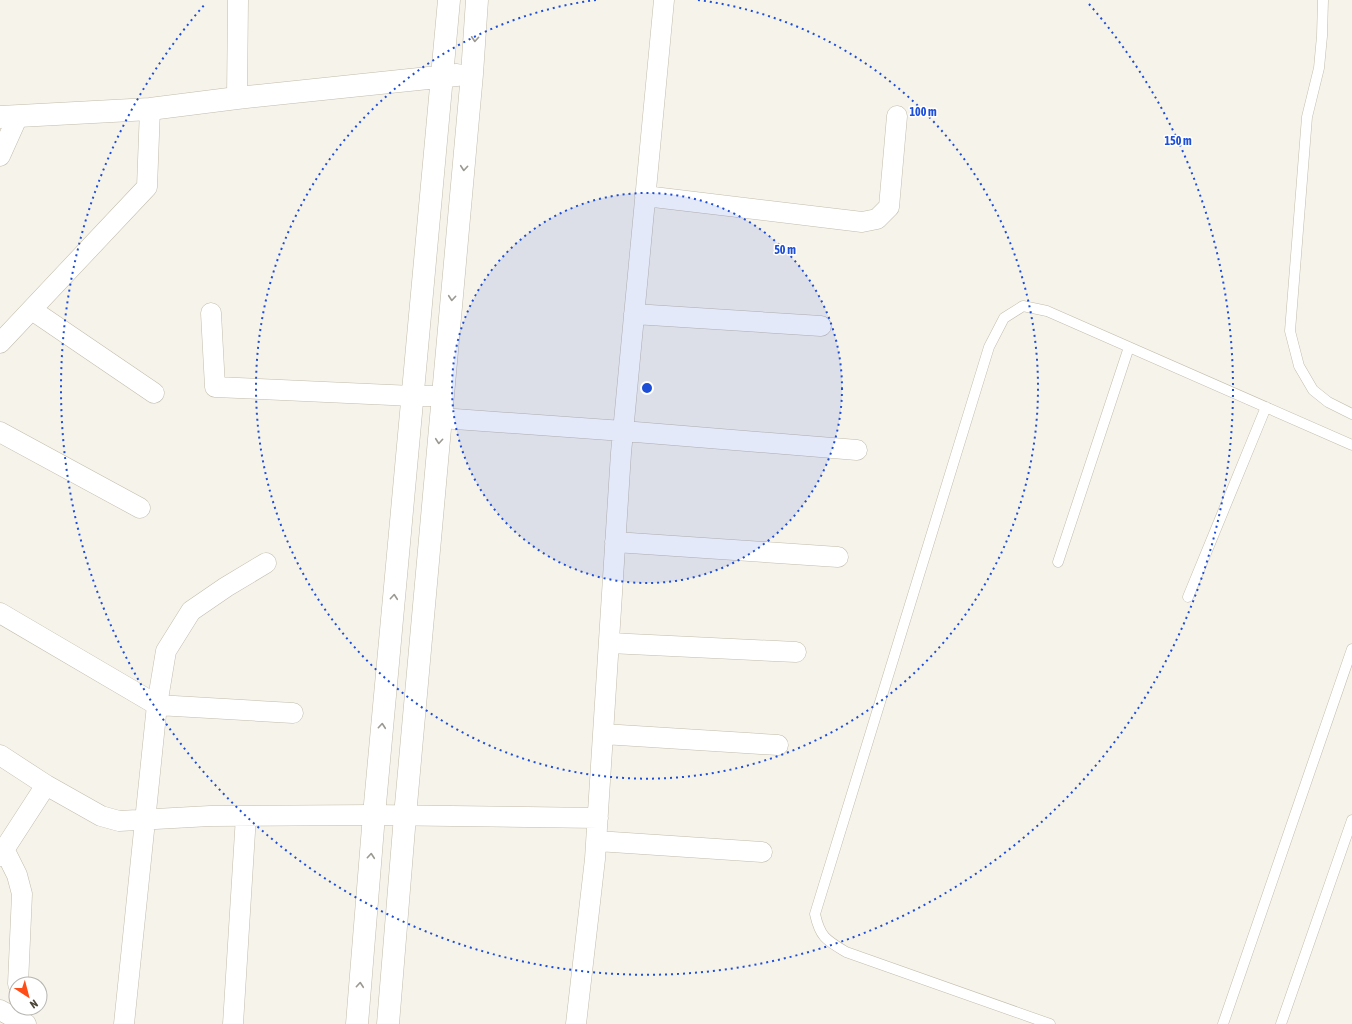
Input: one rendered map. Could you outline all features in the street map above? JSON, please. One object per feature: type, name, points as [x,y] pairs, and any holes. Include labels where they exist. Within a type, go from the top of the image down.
[{"type":"street","points":[[237,98],[238,0]]},
{"type":"street","points":[[357,1024],[374,815],[448,0]]},
{"type":"street","points":[[388,1024],[405,816],[472,74],[477,0]]},
{"type":"street","points":[[576,1024],[597,841],[623,431],[664,0]]},
{"type":"street","points":[[0,156],[9,116],[150,109],[237,98],[472,74]]},
{"type":"street","points":[[0,343],[147,187],[150,109]]},
{"type":"street","points":[[645,196],[862,222],[877,219],[889,207],[897,116]]},
{"type":"street","points":[[32,310],[154,393]]},
{"type":"street","points":[[211,313],[216,387],[443,396]]},
{"type":"street","points":[[634,314],[821,326]]},
{"type":"street","points":[[441,418],[857,450]]},
{"type":"street","points":[[0,432],[140,508]]},
{"type":"street","points":[[616,542],[838,557]]},
{"type":"street","points":[[124,1024],[157,705],[166,651],[191,611],[226,587],[266,563]]},
{"type":"street","points":[[0,613],[157,705],[293,713]]},
{"type":"street","points":[[609,644],[796,652]]},
{"type":"street","points":[[603,734],[778,745]]},
{"type":"street","points":[[0,755],[46,785],[101,816],[119,821],[210,816],[374,815],[598,818]]},
{"type":"street","points":[[18,976],[22,894],[17,875],[2,852],[46,785]]},
{"type":"street","points":[[233,1024],[246,816]]},
{"type":"street","points":[[597,841],[762,852]]},
{"type":"lane","points":[[1323,0],[1319,68],[1308,117],[1290,331],[1298,366],[1313,390],[1328,402],[1352,414]]},
{"type":"lane","points":[[1050,1024],[846,952],[828,941],[818,928],[815,914],[988,348],[1004,318],[1023,306],[1047,311],[1352,445]]},
{"type":"lane","points":[[1058,562],[1129,347]]},
{"type":"lane","points":[[1188,597],[1266,407]]},
{"type":"lane","points":[[1223,1024],[1352,649]]},
{"type":"lane","points":[[1281,1024],[1352,820]]}]
